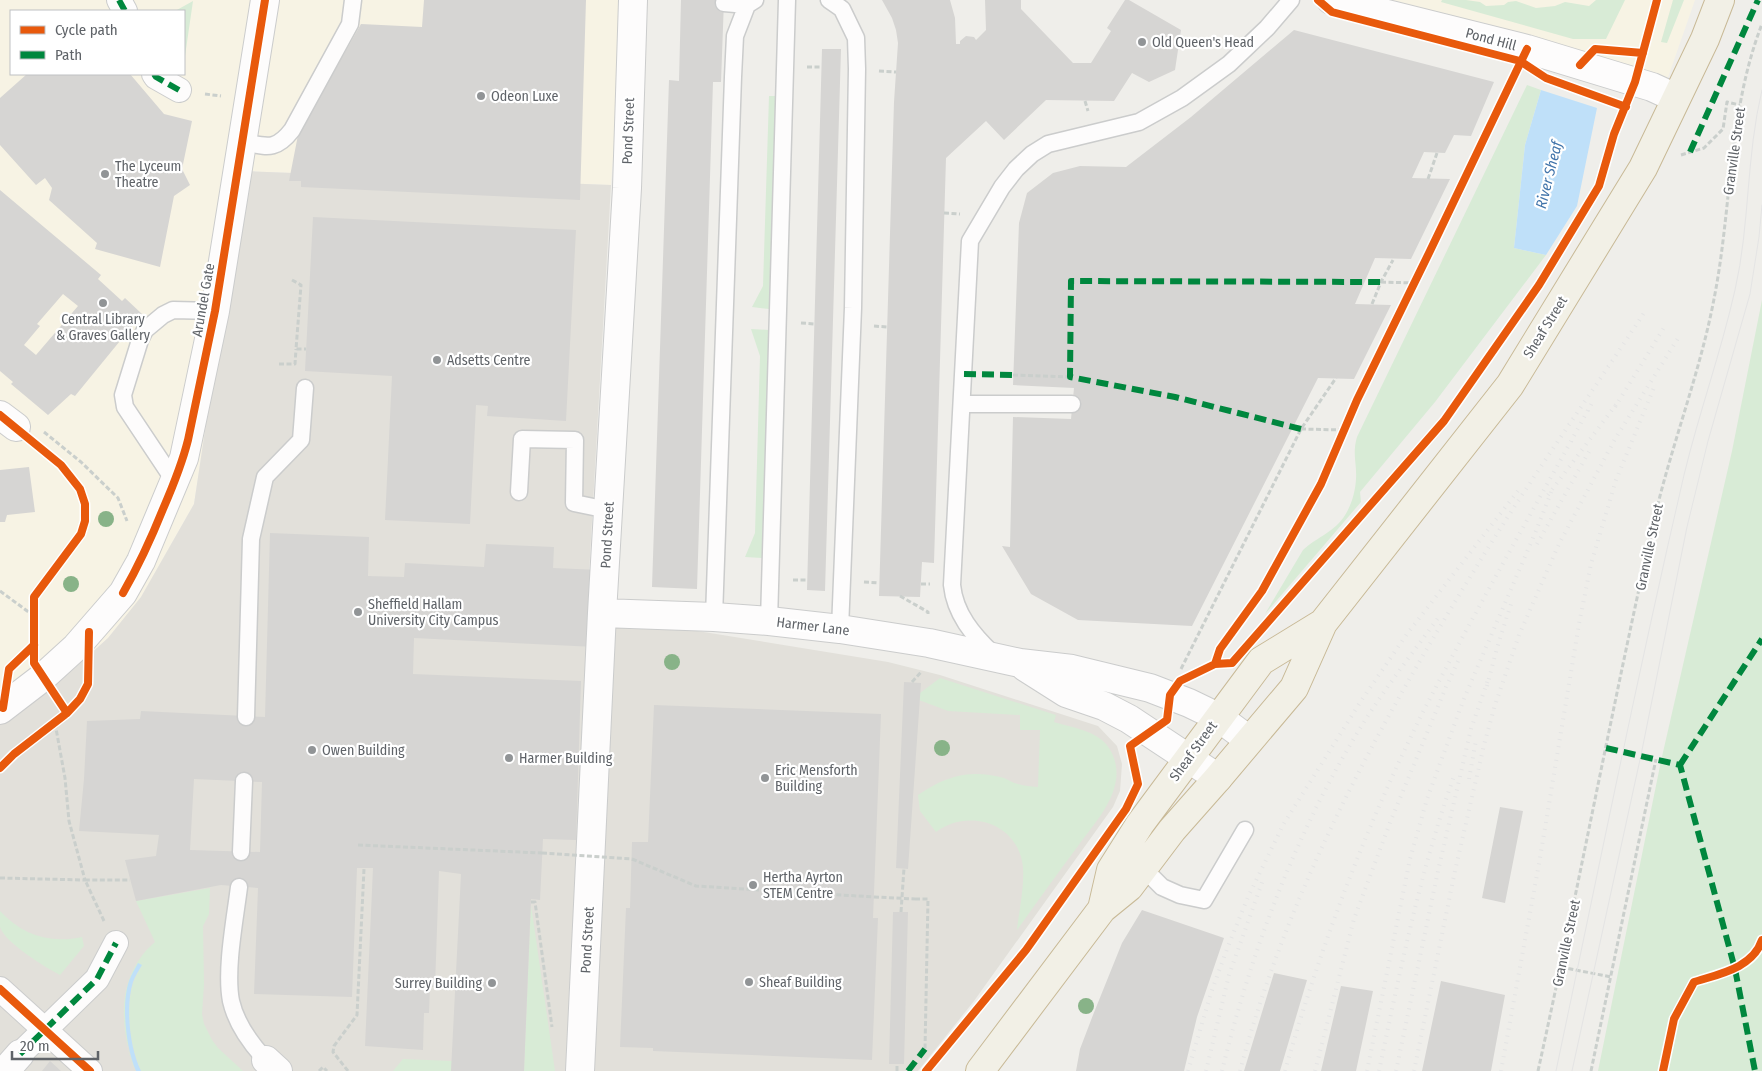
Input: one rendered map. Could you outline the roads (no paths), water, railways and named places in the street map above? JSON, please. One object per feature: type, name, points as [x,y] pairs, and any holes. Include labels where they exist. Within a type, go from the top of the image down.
[{"type":"highway","name":"Sheaf Street","points":[[980,1071],[1102,910],[1130,887],[1198,798],[1218,778],[1294,688],[1323,623],[1510,385],[1643,168],[1705,39],[1720,0]]},
{"type":"highway","name":"Sheaf Street","points":[[1102,910],[1111,870],[1140,824],[1218,716],[1261,661],[1323,623]]},
{"type":"street","name":"Arundel Gate","points":[[0,710],[43,677],[76,647],[123,593],[141,561],[184,458],[214,311],[265,0]]},
{"type":"street","name":"Pond Street","points":[[580,1071],[602,614],[627,188],[633,0]]},
{"type":"street","name":"Pond Hill","points":[[1331,0],[1526,49],[1652,87],[1676,98]]},
{"type":"street","points":[[155,75],[179,90]]},
{"type":"street","name":"Harmer Lane","points":[[602,614],[714,616],[840,629],[929,643],[1008,661],[1072,669],[1150,688],[1189,703],[1218,716],[1249,740]]},
{"type":"street","name":"Harmer Lane","points":[[1008,661],[1066,693],[1104,706],[1129,719],[1218,778]]},
{"type":"street","points":[[12,1062],[97,979],[116,943]]},
{"type":"street","points":[[0,989],[90,1071]]},
{"type":"lane","points":[[242,142],[270,146],[279,144],[292,130],[350,24],[353,0]]},
{"type":"lane","points":[[769,621],[787,0]]},
{"type":"lane","points":[[829,0],[842,9],[856,38],[857,69],[853,308],[840,629]]},
{"type":"lane","points":[[1008,661],[967,626],[956,606],[953,596],[970,241],[1002,187],[1016,169],[1032,154],[1048,144],[1139,122],[1182,98],[1229,64],[1267,28],[1290,0]]},
{"type":"lane","points":[[714,616],[735,36],[751,2],[724,3]]},
{"type":"lane","points":[[174,482],[126,407],[123,395],[141,336],[148,327],[173,310],[214,311]]},
{"type":"lane","points":[[246,717],[251,539],[264,477],[301,440],[305,388]]},
{"type":"lane","points":[[962,404],[1072,404]]},
{"type":"lane","points":[[519,492],[522,439],[575,440],[574,503],[608,510]]},
{"type":"lane","points":[[241,852],[244,781]]},
{"type":"lane","points":[[1143,868],[1162,887],[1180,895],[1204,900],[1245,830]]},
{"type":"lane","points":[[239,886],[229,978],[232,1002],[242,1027],[254,1048],[272,1066]]},
{"type":"water","name":"River Sheaf","points":[[1541,90],[1597,108],[1577,206],[1546,255],[1514,248],[1525,145]]},
{"type":"water","points":[[138,963],[142,965],[133,982],[129,1015],[134,1051],[141,1071],[136,1071],[132,1062],[127,1039],[125,1014],[129,981]]},
{"type":"tram line","points":[[1556,1071],[1667,549],[1696,429],[1735,290],[1743,241],[1753,140],[1762,90]]},
{"type":"tram line","points":[[1572,1071],[1641,755],[1687,527],[1708,441],[1750,294],[1762,205]]},
{"type":"railway","points":[[1240,1071],[1260,1005],[1283,940],[1309,877],[1369,753],[1436,633],[1493,541],[1644,313]]},
{"type":"railway","points":[[1615,407],[1665,326]]},
{"type":"railway","points":[[1414,1071],[1455,871],[1484,745],[1495,705],[1519,635],[1559,544],[1615,439],[1680,335]]},
{"type":"railway","points":[[1501,1071],[1591,564],[1616,480],[1655,385]]},
{"type":"railway","points":[[1285,1071],[1329,933],[1382,799],[1402,755],[1464,634],[1593,401]]},
{"type":"railway","points":[[1548,495],[1618,402]]},
{"type":"railway","points":[[1537,544],[1590,450]]},
{"type":"railway","points":[[1188,1071],[1211,993],[1227,949],[1248,897],[1283,825],[1361,701],[1407,634],[1521,487]]},
{"type":"railway","points":[[1367,1071],[1410,859],[1427,799],[1463,701],[1552,490]]},
{"type":"railway","points":[[1487,686],[1511,604]]},
{"type":"railway","points":[[1222,1071],[1261,938],[1277,895],[1315,811],[1359,730],[1397,673],[1438,618]]},
{"type":"railway","points":[[1315,1071],[1354,919],[1391,820],[1459,659]]},
{"type":"railway","points":[[1396,1071],[1438,871],[1471,729],[1488,680]]},
{"type":"railway","points":[[1469,779],[1476,740]]},
{"type":"railway","points":[[1379,1071],[1421,885],[1454,776]]},
{"type":"railway","points":[[1206,1071],[1229,975],[1264,877]]},
{"type":"place","name":"Old Queen's Head","points":[[1142,42]]},
{"type":"place","name":"Odeon Luxe","points":[[481,96]]},
{"type":"place","name":"The Lyceum Theatre","points":[[105,174]]},
{"type":"place","name":"Central Library & Graves Gallery","points":[[103,303]]},
{"type":"place","name":"Adsetts Centre","points":[[437,360]]},
{"type":"place","name":"Sheffield Hallam University City Campus","points":[[358,612]]},
{"type":"place","name":"Owen Building","points":[[312,750]]},
{"type":"place","name":"Harmer Building","points":[[509,758]]},
{"type":"place","name":"Eric Mensforth Building","points":[[765,778]]},
{"type":"place","name":"Hertha Ayrton STEM Centre","points":[[753,885]]},
{"type":"place","name":"Sheaf Building","points":[[749,982]]},
{"type":"place","name":"Surrey Building","points":[[492,983]]}]
